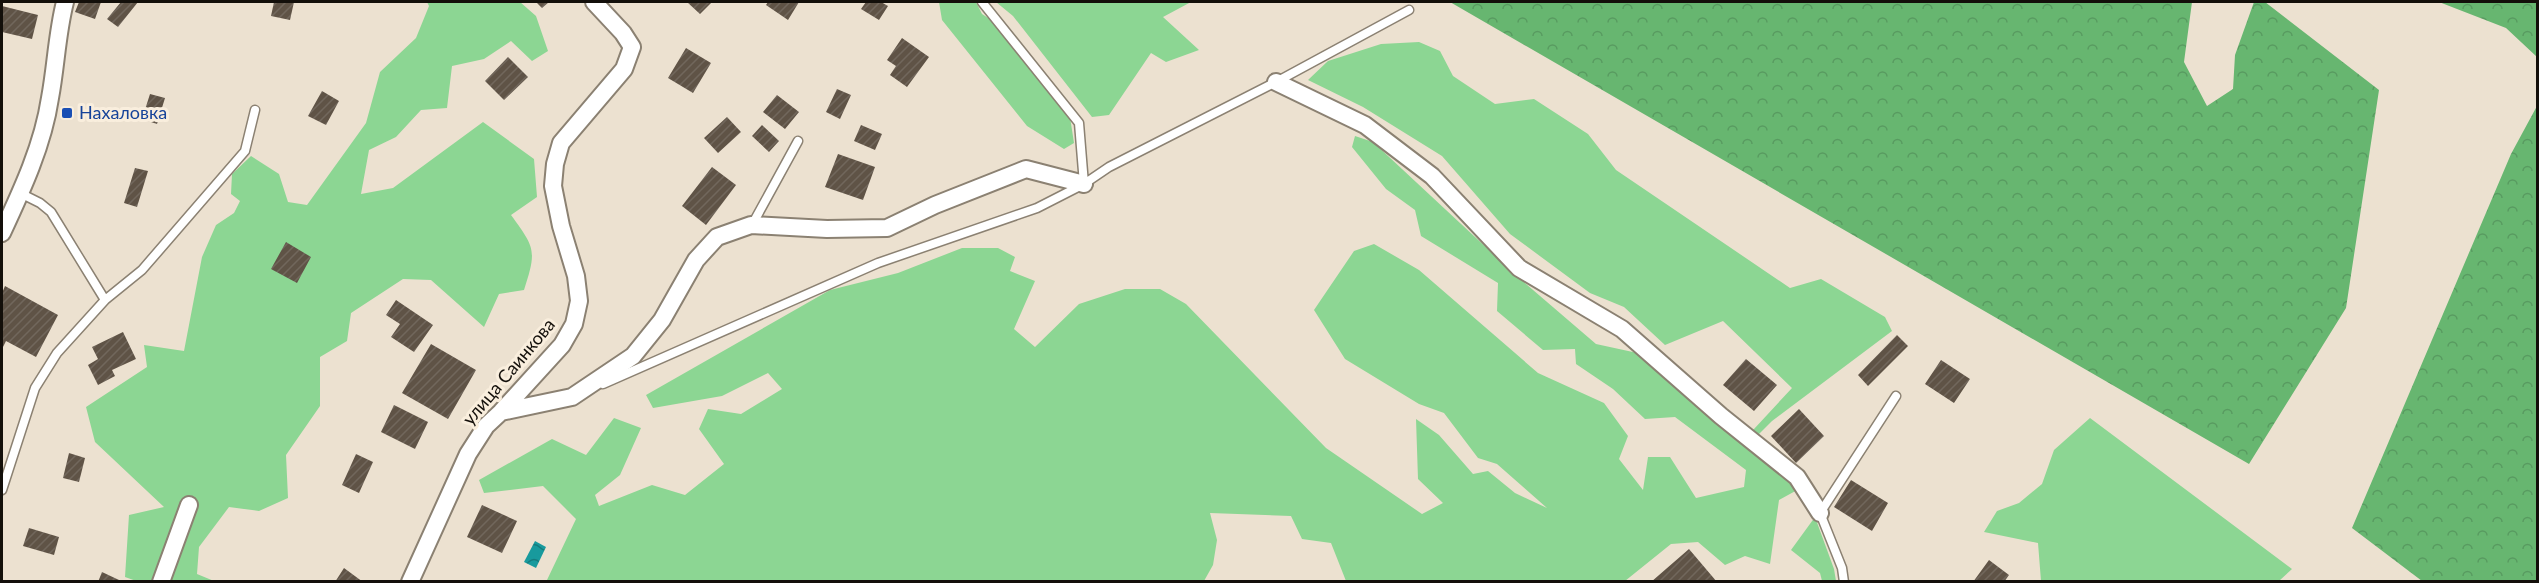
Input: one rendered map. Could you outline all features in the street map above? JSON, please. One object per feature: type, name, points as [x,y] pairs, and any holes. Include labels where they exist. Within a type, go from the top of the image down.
[{"type":"street","points":[[2,232],[38,146],[50,99],[60,22],[65,2]]},
{"type":"street","name":"улица Саинкова","points":[[410,582],[468,454],[486,426],[562,345],[574,324],[579,301],[576,276],[561,226],[553,186],[555,164],[561,143],[624,69],[632,47],[623,33],[594,2]]},
{"type":"street","points":[[1276,82],[1365,125],[1432,176],[1519,268],[1622,329],[1721,416],[1797,477],[1820,513]]},
{"type":"street","points":[[501,412],[572,397],[633,356],[662,320],[696,260],[717,237],[752,225],[826,230],[887,228],[935,205],[1026,169],[1084,184]]},
{"type":"street","points":[[161,582],[189,505]]},
{"type":"lane","points":[[982,2],[1079,123],[1084,184]]},
{"type":"lane","points":[[572,397],[878,263],[1037,208],[1084,184],[1109,167],[1276,82],[1409,10]]},
{"type":"lane","points":[[2,490],[35,388],[57,353],[105,300],[142,270],[245,151],[255,110]]},
{"type":"lane","points":[[752,225],[798,141]]},
{"type":"lane","points":[[20,193],[40,203],[51,212],[105,300]]},
{"type":"lane","points":[[1844,582],[1842,568],[1820,513],[1896,396]]},
{"type":"green space","points":[[427,2],[520,2],[536,16],[548,51],[532,61],[511,41],[484,59],[452,66],[447,108],[421,110],[396,137],[369,150],[361,194],[393,188],[483,122],[534,159],[537,197],[511,215],[525,235],[531,250],[531,266],[524,290],[499,294],[484,327],[431,280],[403,279],[351,313],[347,341],[320,357],[320,406],[286,455],[288,498],[259,511],[229,507],[199,547],[197,574],[214,581],[139,582],[125,577],[129,515],[164,507],[95,442],[86,407],[147,367],[144,345],[184,351],[202,257],[216,225],[234,213],[240,201],[231,194],[232,174],[251,156],[279,174],[288,202],[307,205],[366,123],[380,72],[416,38],[429,6]]},
{"type":"green space","points":[[939,2],[976,2],[982,14],[1008,31],[1070,117],[1074,143],[1064,149],[1027,126],[942,20]]},
{"type":"green space","points":[[996,2],[1191,2],[1163,17],[1199,50],[1166,62],[1151,53],[1109,115],[1092,117],[1013,16]]},
{"type":"green space","points":[[1450,2],[2192,2],[2184,62],[2207,106],[2233,89],[2235,55],[2254,2],[2265,2],[2379,90],[2346,308],[2249,464]]},
{"type":"green space","points":[[2439,2],[2537,2],[2537,57],[2506,28]]},
{"type":"green space","points":[[1419,42],[1440,51],[1453,76],[1495,104],[1534,99],[1588,134],[1616,170],[1790,288],[1821,279],[1885,317],[1892,331],[1772,421],[1747,446],[1799,489],[1779,500],[1770,564],[1745,556],[1725,565],[1698,542],[1671,544],[1625,581],[1346,581],[1331,543],[1302,539],[1291,516],[1210,513],[1217,540],[1213,565],[1204,581],[539,581],[547,580],[576,519],[543,486],[484,493],[479,480],[552,439],[586,455],[614,418],[641,428],[620,475],[595,495],[599,506],[652,485],[685,495],[724,464],[699,429],[708,409],[741,414],[782,389],[768,373],[722,396],[653,408],[646,395],[830,290],[898,273],[962,248],[998,248],[1015,257],[1010,271],[1035,281],[1014,329],[1035,347],[1079,304],[1125,289],[1160,289],[1186,304],[1326,448],[1422,514],[1443,503],[1418,479],[1416,419],[1439,435],[1473,474],[1488,471],[1515,493],[1547,508],[1497,464],[1478,458],[1444,413],[1419,404],[1345,359],[1314,310],[1354,251],[1374,244],[1419,270],[1538,373],[1604,403],[1628,436],[1619,459],[1643,490],[1648,457],[1670,457],[1696,498],[1744,487],[1746,470],[1675,417],[1645,419],[1613,389],[1576,364],[1575,349],[1543,350],[1497,311],[1498,283],[1421,236],[1415,210],[1386,189],[1352,147],[1355,136],[1373,142],[1518,277],[1596,344],[1642,354],[1741,443],[1792,388],[1723,321],[1665,345],[1624,307],[1590,293],[1510,234],[1442,156],[1363,107],[1308,80],[1328,61],[1381,44]]},
{"type":"green space","points":[[2537,106],[2537,581],[2422,581],[2352,528],[2511,154]]},
{"type":"green space","points":[[2090,418],[2292,569],[2279,581],[2041,581],[2038,543],[1984,532],[1997,511],[2019,503],[2042,484],[2054,450]]},
{"type":"green space","points":[[1815,517],[1834,569],[1836,581],[1822,581],[1820,573],[1791,550]]},
{"type":"water","points":[[535,541],[546,547],[536,568],[524,562]]},
{"type":"building","points":[[79,2],[101,2],[95,19],[75,12]]},
{"type":"building","points":[[121,2],[138,2],[118,27],[107,19]]},
{"type":"building","points":[[274,2],[294,2],[290,20],[271,16]]},
{"type":"building","points":[[536,2],[549,2],[542,8]]},
{"type":"building","points":[[687,2],[712,2],[700,14]]},
{"type":"building","points":[[768,2],[799,2],[788,20],[766,5]]},
{"type":"building","points":[[866,2],[881,2],[888,6],[879,20],[861,9]]},
{"type":"building","points":[[2,6],[38,15],[32,39],[2,32]]},
{"type":"building","points":[[902,38],[929,57],[907,87],[890,75],[896,66],[887,60]]},
{"type":"building","points":[[686,48],[711,63],[693,93],[668,78]]},
{"type":"building","points":[[508,57],[528,77],[504,100],[485,81]]},
{"type":"building","points":[[837,89],[851,95],[840,119],[826,112]]},
{"type":"building","points":[[322,91],[339,101],[326,125],[308,116]]},
{"type":"building","points":[[150,94],[165,98],[157,124],[142,119]]},
{"type":"building","points":[[777,95],[799,112],[785,129],[763,112]]},
{"type":"building","points":[[727,117],[741,132],[718,153],[704,138]]},
{"type":"building","points":[[762,125],[779,141],[769,152],[752,136]]},
{"type":"building","points":[[861,125],[882,134],[875,150],[854,141]]},
{"type":"building","points":[[838,154],[875,167],[863,200],[825,187]]},
{"type":"building","points":[[712,167],[736,185],[706,225],[682,206]]},
{"type":"building","points":[[135,168],[148,171],[137,207],[124,203]]},
{"type":"building","points":[[286,242],[311,257],[297,283],[271,269]]},
{"type":"building","points":[[5,286],[58,315],[36,357],[6,341],[2,349],[2,293]]},
{"type":"building","points":[[396,300],[433,325],[414,352],[391,337],[400,324],[386,315]]},
{"type":"building","points":[[123,332],[136,359],[112,370],[115,376],[98,385],[88,365],[98,359],[92,347]]},
{"type":"building","points":[[1897,335],[1908,346],[1868,386],[1858,375]]},
{"type":"building","points":[[431,344],[476,370],[448,419],[402,393]]},
{"type":"building","points":[[1746,359],[1777,385],[1754,411],[1723,385]]},
{"type":"building","points":[[1941,360],[1970,379],[1954,403],[1925,384]]},
{"type":"building","points":[[394,405],[428,422],[415,449],[381,432]]},
{"type":"building","points":[[1799,409],[1824,436],[1796,463],[1771,436]]},
{"type":"building","points":[[69,453],[85,458],[79,482],[63,478]]},
{"type":"building","points":[[356,454],[373,462],[359,493],[342,485]]},
{"type":"building","points":[[1851,480],[1888,503],[1872,531],[1834,507]]},
{"type":"building","points":[[482,505],[517,521],[502,553],[467,537]]},
{"type":"building","points":[[29,528],[59,537],[54,555],[23,546]]},
{"type":"building","points":[[1689,549],[1717,582],[1651,582]]},
{"type":"building","points":[[1989,560],[2009,575],[2004,582],[1973,582]]},
{"type":"building","points":[[344,568],[363,582],[335,582]]},
{"type":"building","points":[[102,572],[119,580],[118,582],[98,582]]},
{"type":"place","name":"Нахаловка","points":[[67,113]]}]
